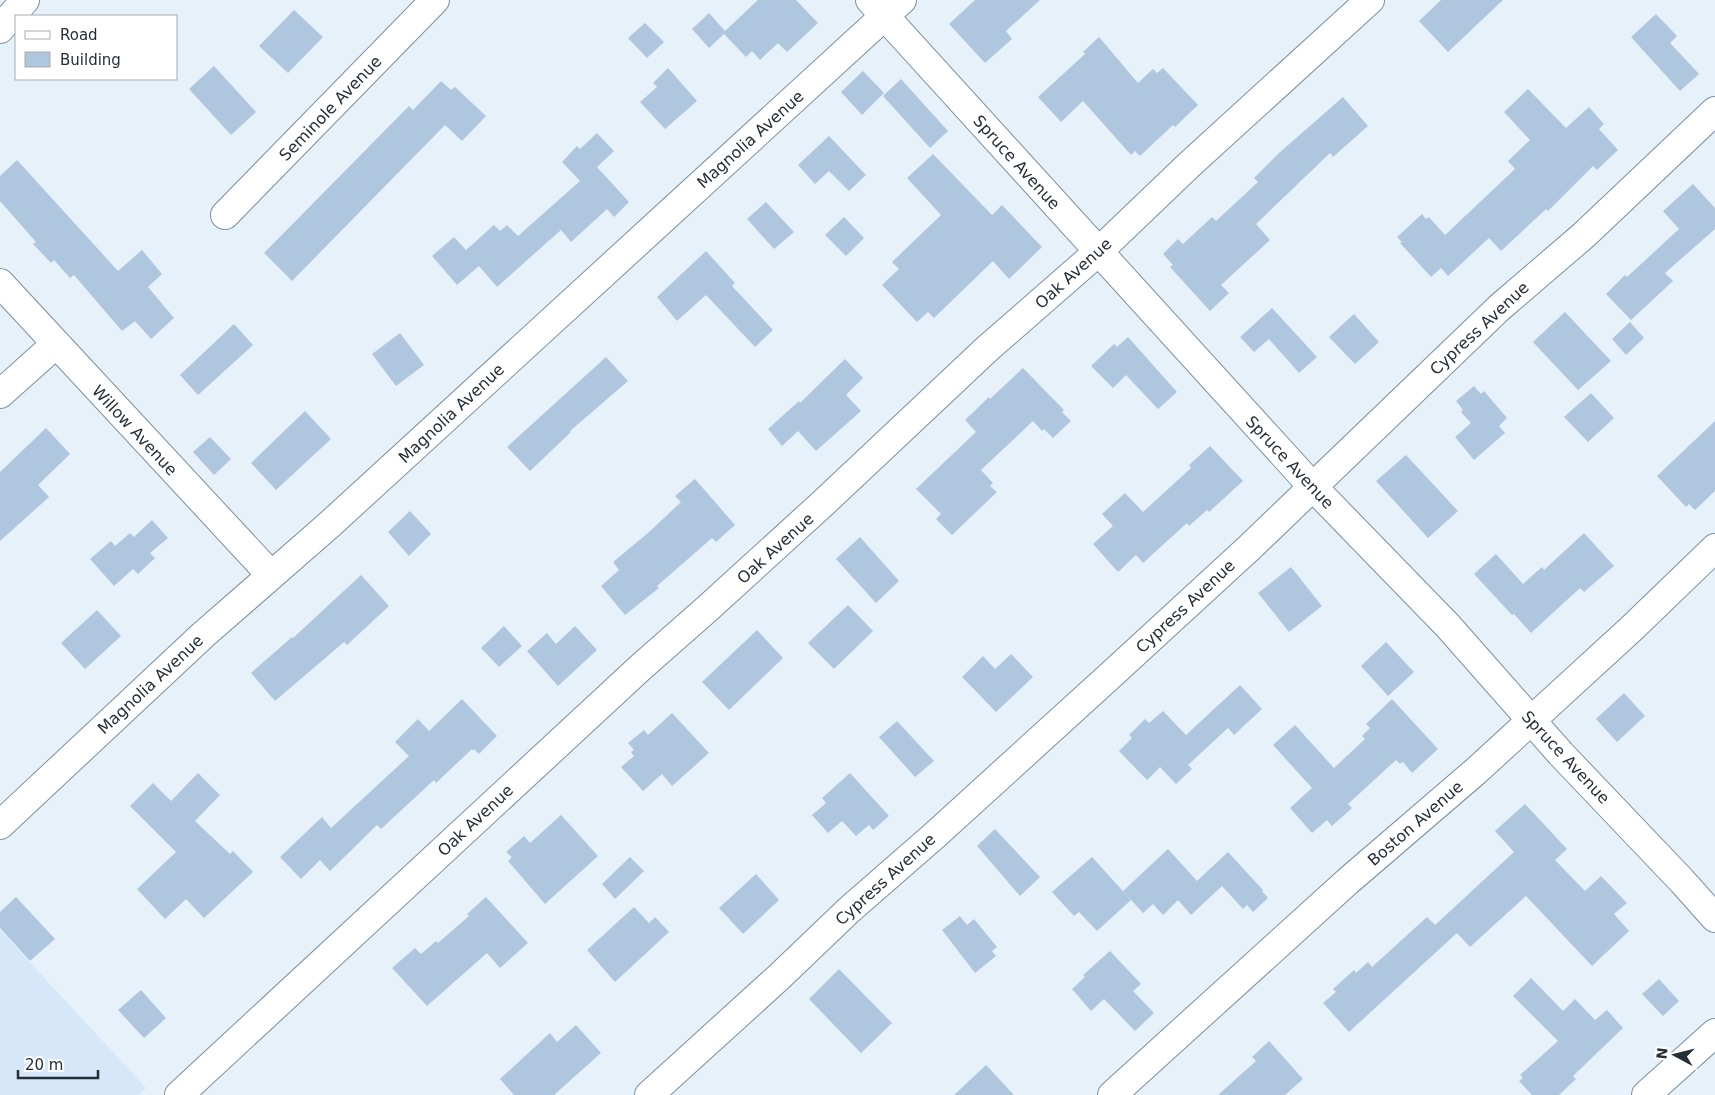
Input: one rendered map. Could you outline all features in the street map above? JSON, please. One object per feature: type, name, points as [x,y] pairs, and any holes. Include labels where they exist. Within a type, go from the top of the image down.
[{"type":"street","points":[[0,29],[25,0]]},
{"type":"street","name":"Seminole Avenue","points":[[225,215],[436,0]]},
{"type":"street","name":"Oak Avenue","points":[[179,1095],[640,667],[813,512],[988,348],[1098,252],[1190,164],[1370,0]]},
{"type":"street","name":"Spruce Avenue","points":[[885,5],[1098,252],[1312,486],[1448,626],[1531,720],[1715,918]]},
{"type":"street","name":"Magnolia Avenue","points":[[0,825],[203,635],[329,525],[885,5]]},
{"type":"street","name":"Cypress Avenue","points":[[649,1095],[780,977],[849,910],[935,835],[1249,548],[1499,308],[1584,235],[1715,111]]},
{"type":"street","name":"Willow Avenue","points":[[0,283],[271,575]]},
{"type":"street","points":[[0,394],[56,344]]},
{"type":"street","name":"Boston Avenue","points":[[1112,1095],[1348,881],[1476,771],[1631,629],[1715,548]]},
{"type":"street","points":[[1646,1095],[1715,1033]]},
{"type":"shaded area","points":[[0,930],[146,1088],[138,1095],[0,1095]]},
{"type":"building","points":[[758,0],[796,0],[818,23],[787,52],[778,43],[760,60],[752,51],[746,57],[724,34],[709,48],[692,29],[709,13],[725,31]]},
{"type":"building","points":[[975,0],[1040,0],[1006,31],[1012,39],[985,63],[949,24]]},
{"type":"building","points":[[1441,0],[1503,0],[1448,52],[1419,21]]},
{"type":"building","points":[[294,10],[323,37],[288,73],[259,46]]},
{"type":"building","points":[[1656,14],[1677,36],[1670,43],[1699,74],[1680,91],[1631,37]]},
{"type":"building","points":[[645,23],[664,42],[647,58],[628,38]]},
{"type":"building","points":[[1099,37],[1138,83],[1153,69],[1157,73],[1163,68],[1198,105],[1140,156],[1135,151],[1131,155],[1083,101],[1061,122],[1038,97],[1085,54],[1083,52]]},
{"type":"building","points":[[214,66],[256,112],[231,135],[189,89]]},
{"type":"building","points":[[668,68],[697,101],[665,129],[640,102],[657,87],[653,83]]},
{"type":"building","points":[[863,71],[884,93],[862,115],[841,92]]},
{"type":"building","points":[[901,79],[948,131],[930,148],[883,96]]},
{"type":"building","points":[[441,81],[451,90],[455,87],[486,116],[462,141],[445,125],[292,281],[264,253],[409,106],[413,110]]},
{"type":"building","points":[[1528,89],[1566,128],[1589,107],[1604,124],[1599,129],[1618,150],[1597,170],[1593,166],[1548,211],[1546,209],[1501,251],[1489,238],[1448,276],[1441,268],[1431,277],[1400,243],[1402,242],[1397,237],[1422,214],[1426,219],[1429,217],[1445,235],[1515,169],[1508,161],[1530,140],[1504,112]]},
{"type":"building","points":[[1343,97],[1368,126],[1333,157],[1330,153],[1256,224],[1270,240],[1221,285],[1229,293],[1210,311],[1170,267],[1173,265],[1163,254],[1178,239],[1183,244],[1212,217],[1216,221],[1258,182],[1254,178],[1279,153]]},
{"type":"building","points":[[597,133],[614,151],[597,167],[629,202],[614,217],[607,209],[571,242],[561,230],[497,287],[479,266],[457,285],[432,256],[454,237],[466,250],[494,225],[500,231],[507,225],[518,236],[580,181],[562,162],[577,146],[580,149]]},
{"type":"building","points":[[829,136],[866,175],[849,191],[829,171],[815,184],[798,165]]},
{"type":"building","points":[[933,154],[992,215],[1002,205],[1042,247],[1009,279],[993,261],[934,318],[928,312],[917,322],[882,285],[899,269],[892,262],[941,215],[907,178]]},
{"type":"building","points":[[17,160],[118,271],[142,250],[162,274],[148,287],[174,318],[151,339],[135,321],[122,331],[74,275],[70,278],[54,260],[51,263],[33,244],[36,242],[0,201],[0,176]]},
{"type":"building","points":[[1693,184],[1715,208],[1715,229],[1665,273],[1673,281],[1631,320],[1606,294],[1625,275],[1627,277],[1679,229],[1663,211]]},
{"type":"building","points":[[766,202],[794,232],[774,249],[747,219]]},
{"type":"building","points":[[844,217],[864,238],[846,256],[825,235]]},
{"type":"building","points":[[706,251],[735,283],[732,286],[773,330],[755,347],[706,295],[677,321],[657,297]]},
{"type":"building","points":[[1272,308],[1317,357],[1299,373],[1269,339],[1254,352],[1240,337]]},
{"type":"building","points":[[1565,312],[1611,361],[1578,390],[1533,342]]},
{"type":"building","points":[[1354,314],[1379,342],[1355,364],[1329,337]]},
{"type":"building","points":[[1630,322],[1644,338],[1626,355],[1612,339]]},
{"type":"building","points":[[234,324],[253,345],[198,395],[180,375]]},
{"type":"building","points":[[400,333],[424,365],[396,386],[372,354]]},
{"type":"building","points":[[1128,337],[1177,392],[1158,409],[1126,375],[1113,388],[1091,366],[1114,344],[1117,347]]},
{"type":"building","points":[[606,357],[628,381],[570,431],[530,471],[507,447]]},
{"type":"building","points":[[845,359],[863,378],[846,395],[861,411],[816,451],[798,431],[782,446],[768,429],[799,401],[800,403]]},
{"type":"building","points":[[1023,368],[1064,410],[1062,412],[1071,421],[1053,438],[1044,429],[1042,431],[1033,421],[981,470],[993,483],[990,486],[997,492],[952,535],[936,519],[941,514],[916,489],[976,432],[965,420]]},
{"type":"building","points":[[1474,386],[1481,394],[1484,391],[1507,418],[1499,426],[1505,433],[1474,460],[1455,437],[1471,423],[1461,412],[1463,410],[1456,401]]},
{"type":"building","points":[[1591,393],[1614,418],[1588,442],[1564,417]]},
{"type":"building","points":[[305,411],[331,439],[276,490],[251,463]]},
{"type":"building","points":[[1715,421],[1715,491],[1695,510],[1689,504],[1686,507],[1657,476]]},
{"type":"building","points":[[46,428],[70,454],[38,485],[49,497],[0,541],[0,472]]},
{"type":"building","points":[[210,437],[231,459],[214,475],[193,452]]},
{"type":"building","points":[[1210,446],[1243,481],[1209,512],[1207,510],[1189,526],[1187,523],[1143,563],[1136,555],[1118,572],[1093,544],[1113,526],[1102,514],[1125,493],[1143,512],[1191,468],[1189,465]]},
{"type":"building","points":[[1406,455],[1458,511],[1428,538],[1376,481]]},
{"type":"building","points":[[695,479],[735,525],[716,542],[712,538],[657,586],[659,588],[625,615],[601,586],[619,570],[613,562],[681,502],[675,496]]},
{"type":"building","points":[[410,511],[431,534],[409,556],[388,532]]},
{"type":"building","points":[[152,520],[168,538],[150,553],[155,558],[138,574],[133,569],[114,586],[90,559],[111,541],[115,546],[130,533],[134,537]]},
{"type":"building","points":[[1584,533],[1614,566],[1584,592],[1580,588],[1531,633],[1474,574],[1496,554],[1523,584],[1542,567],[1544,570]]},
{"type":"building","points":[[860,537],[899,581],[876,603],[836,559]]},
{"type":"building","points":[[1291,567],[1322,606],[1289,632],[1258,593]]},
{"type":"building","points":[[361,575],[389,606],[347,645],[344,642],[275,701],[251,673],[293,638]]},
{"type":"building","points":[[848,605],[873,631],[834,669],[808,643]]},
{"type":"building","points":[[97,610],[121,636],[85,669],[61,643]]},
{"type":"building","points":[[504,626],[522,646],[499,667],[481,648]]},
{"type":"building","points":[[575,626],[597,650],[558,686],[527,651],[547,633],[556,644]]},
{"type":"building","points":[[757,630],[783,658],[729,710],[702,682]]},
{"type":"building","points":[[1386,642],[1414,672],[1388,696],[1361,666]]},
{"type":"building","points":[[1011,654],[1033,677],[996,712],[962,677],[983,656],[995,669]]},
{"type":"building","points":[[1240,685],[1262,709],[1234,735],[1228,728],[1188,765],[1192,769],[1176,784],[1160,767],[1147,780],[1119,751],[1132,738],[1129,735],[1145,719],[1149,723],[1163,711],[1186,735]]},
{"type":"building","points":[[1624,693],[1645,716],[1617,742],[1596,719]]},
{"type":"building","points":[[462,699],[497,736],[479,754],[472,749],[436,783],[434,780],[381,829],[377,825],[330,871],[320,860],[301,879],[280,857],[322,817],[331,828],[409,756],[395,742],[418,719],[429,731]]},
{"type":"building","points":[[1392,699],[1438,749],[1412,773],[1403,762],[1400,764],[1396,760],[1348,804],[1352,808],[1332,826],[1327,820],[1312,833],[1290,808],[1312,788],[1273,745],[1295,725],[1334,768],[1365,739],[1362,736],[1370,728],[1366,724]]},
{"type":"building","points":[[672,713],[709,753],[672,786],[662,774],[643,791],[621,767],[634,756],[631,752],[634,750],[628,743],[644,730],[648,735]]},
{"type":"building","points":[[897,721],[934,761],[915,777],[879,737]]},
{"type":"building","points":[[198,773],[220,795],[195,821],[230,854],[233,851],[253,872],[204,918],[186,899],[165,919],[137,889],[176,852],[130,806],[153,783],[171,801]]},
{"type":"building","points":[[850,773],[889,816],[873,830],[869,825],[856,836],[842,821],[828,833],[812,815],[826,803],[822,798]]},
{"type":"building","points":[[1525,804],[1567,849],[1555,860],[1585,891],[1601,876],[1627,903],[1614,914],[1629,931],[1592,966],[1526,896],[1470,947],[1457,933],[1349,1032],[1323,1003],[1336,992],[1333,989],[1354,970],[1356,973],[1368,962],[1372,967],[1427,917],[1435,925],[1514,852],[1495,831]]},
{"type":"building","points":[[561,815],[598,856],[545,904],[508,861],[512,857],[506,852],[524,836],[530,843]]},
{"type":"building","points":[[995,829],[1040,877],[1020,896],[977,846]]},
{"type":"building","points":[[1168,849],[1197,881],[1228,852],[1268,898],[1253,912],[1247,905],[1243,909],[1222,886],[1191,915],[1178,900],[1163,915],[1153,904],[1143,913],[1123,891]]},
{"type":"building","points":[[630,857],[644,871],[615,899],[602,884]]},
{"type":"building","points":[[1092,857],[1131,900],[1097,931],[1079,912],[1074,916],[1052,892]]},
{"type":"building","points":[[756,874],[779,900],[743,934],[719,908]]},
{"type":"building","points":[[16,897],[55,939],[30,961],[0,928],[0,912]]},
{"type":"building","points":[[486,897],[528,943],[500,968],[487,953],[427,1006],[392,968],[415,948],[421,954],[436,941],[438,943],[469,916],[467,914]]},
{"type":"building","points":[[634,907],[649,923],[655,917],[669,932],[615,982],[587,950]]},
{"type":"building","points":[[960,916],[967,925],[974,919],[997,947],[992,951],[996,956],[975,973],[942,930]]},
{"type":"building","points":[[1110,951],[1141,984],[1133,991],[1154,1013],[1135,1031],[1104,999],[1091,1011],[1072,989],[1085,977],[1083,975]]},
{"type":"building","points":[[839,969],[892,1023],[861,1053],[809,999]]},
{"type":"building","points":[[1531,978],[1563,1011],[1575,999],[1595,1020],[1607,1010],[1623,1028],[1573,1076],[1576,1079],[1559,1095],[1532,1095],[1519,1081],[1523,1078],[1520,1075],[1558,1041],[1513,996]]},
{"type":"building","points":[[1659,979],[1679,1001],[1663,1016],[1642,994]]},
{"type":"building","points":[[141,990],[166,1018],[144,1038],[118,1010]]},
{"type":"building","points":[[576,1025],[601,1053],[554,1095],[514,1095],[500,1079],[550,1033],[557,1042]]},
{"type":"building","points":[[1269,1041],[1303,1079],[1285,1095],[1218,1095],[1256,1061],[1252,1057]]},
{"type":"building","points":[[986,1065],[1014,1095],[954,1095]]}]
